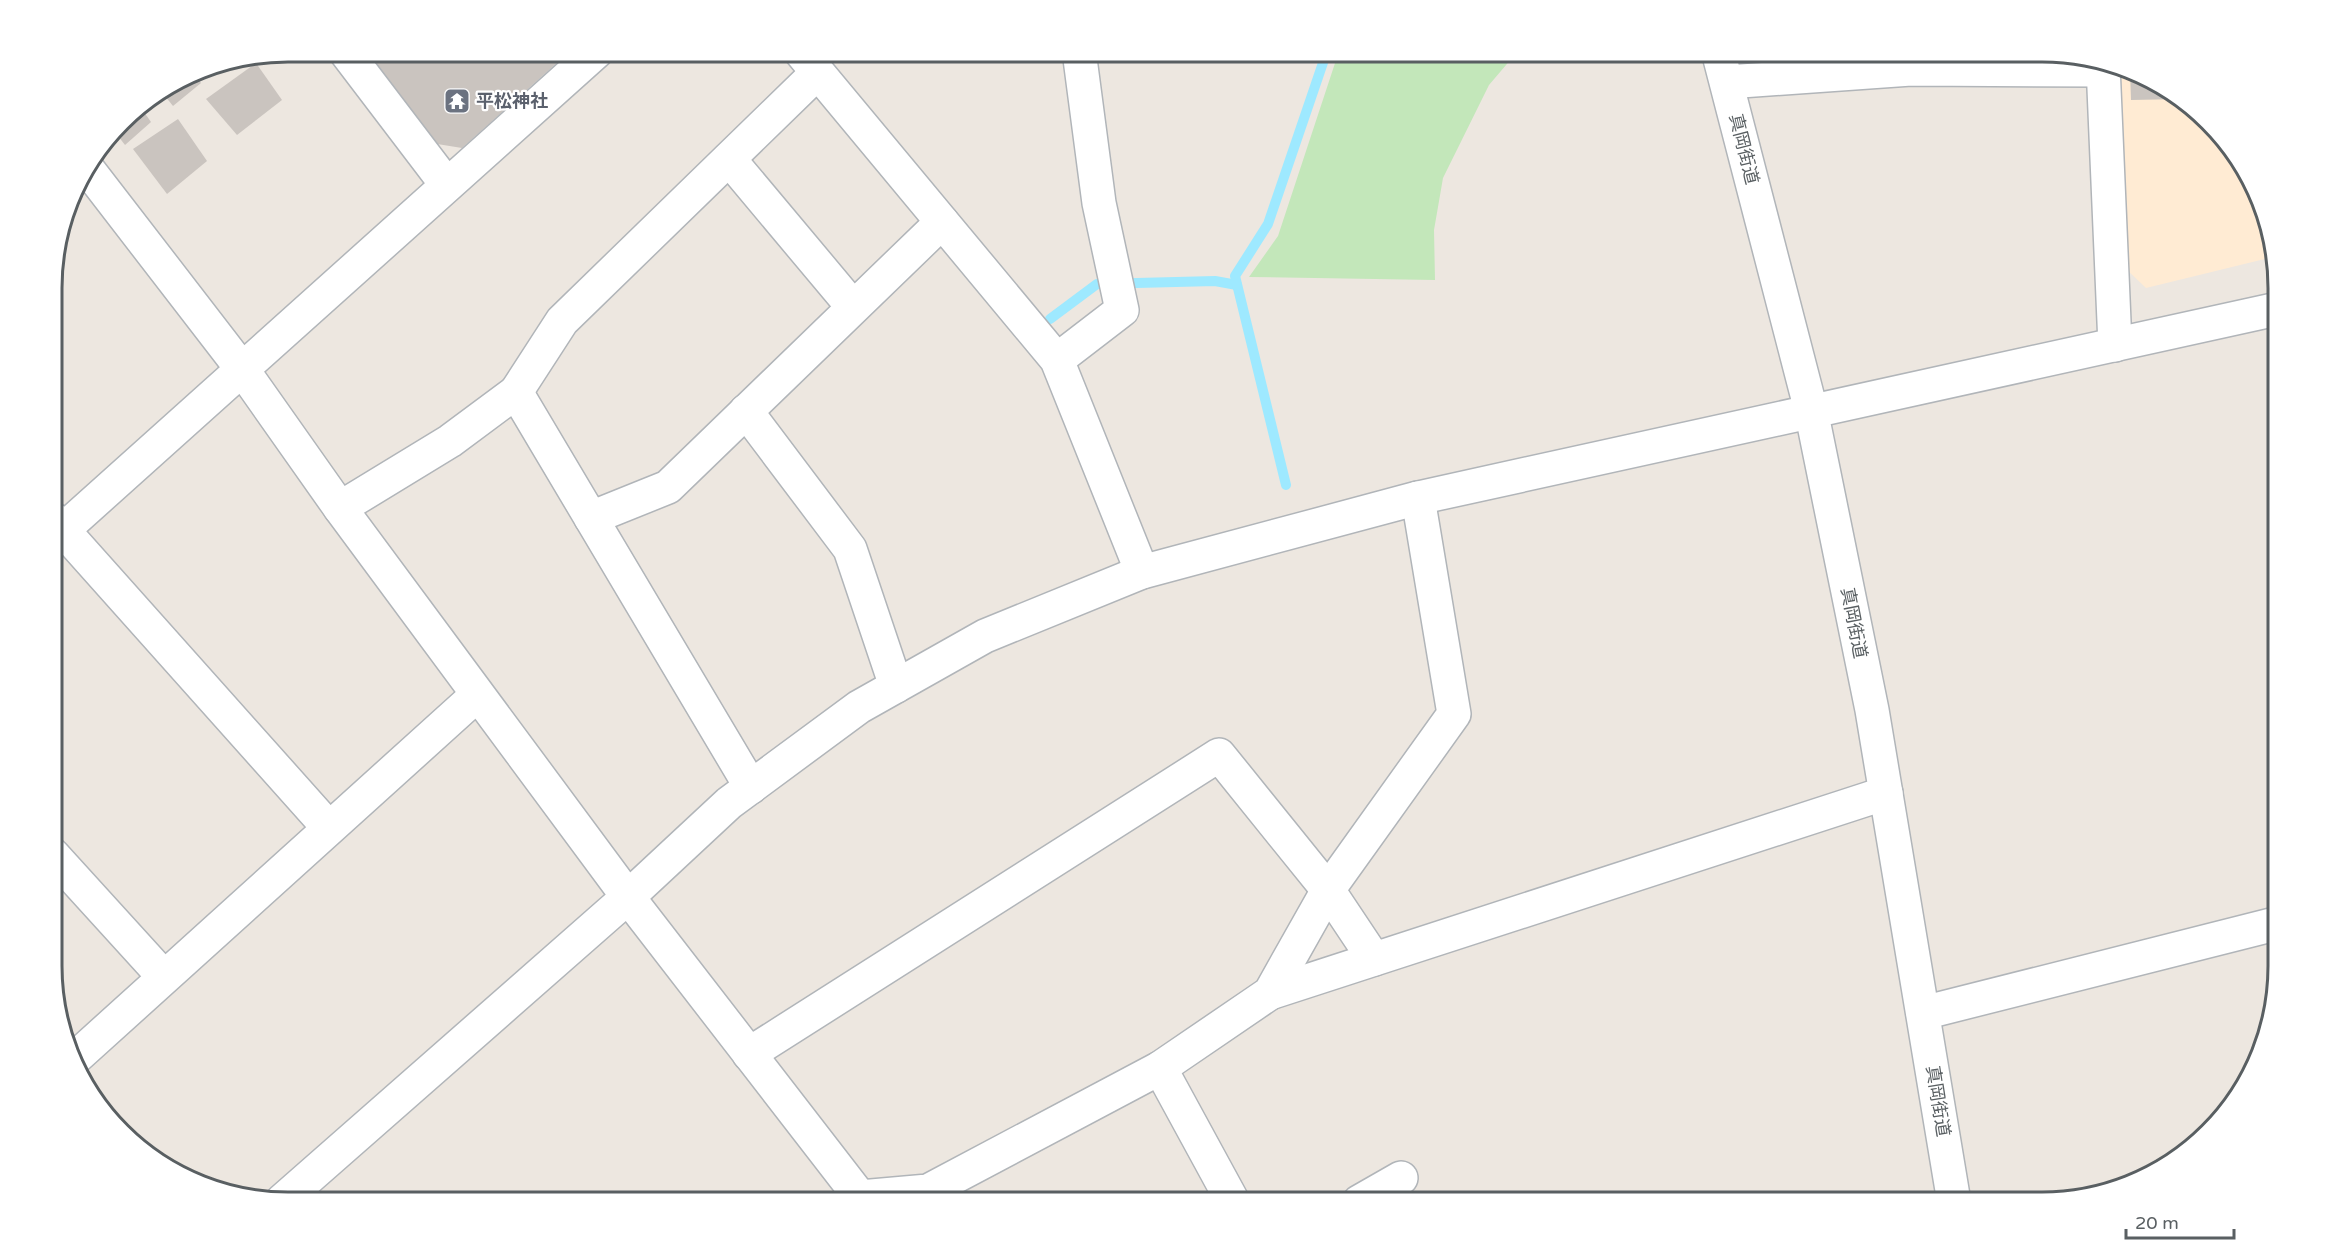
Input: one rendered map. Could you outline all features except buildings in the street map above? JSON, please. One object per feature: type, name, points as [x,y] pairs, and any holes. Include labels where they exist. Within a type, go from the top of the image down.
[{"type":"street","points":[[353,62],[447,185]]},
{"type":"street","points":[[61,521],[242,369],[585,62]]},
{"type":"street","points":[[340,508],[450,441],[516,392],[562,321],[729,159],[809,62],[1057,360],[1142,572]]},
{"type":"street","points":[[1057,360],[1122,310],[1099,203],[1080,62]]},
{"type":"street","name":"真岡街道","points":[[1721,62],[1811,410],[1872,710],[1952,1192]]},
{"type":"street","points":[[1727,82],[1894,62]]},
{"type":"street","points":[[1966,62],[2089,67]]},
{"type":"street","points":[[2103,70],[2115,345]]},
{"type":"street","points":[[729,159],[853,307]]},
{"type":"street","points":[[92,174],[242,369],[477,695],[749,1054],[850,1192]]},
{"type":"street","points":[[591,518],[668,487],[942,222]]},
{"type":"street","points":[[292,1192],[628,897],[729,803],[859,707],[985,636],[1142,572],[1418,498],[2268,311]]},
{"type":"street","points":[[516,392],[751,787]]},
{"type":"street","points":[[746,411],[850,549],[896,686]]},
{"type":"street","points":[[1270,993],[1328,890],[1454,714],[1418,498]]},
{"type":"street","points":[[61,528],[329,828]]},
{"type":"street","points":[[80,1054],[477,695]]},
{"type":"street","points":[[749,1054],[1219,755],[1328,890],[1374,959]]},
{"type":"street","points":[[919,1192],[928,1191],[1160,1068],[1270,993],[1886,793]]},
{"type":"street","points":[[61,864],[164,977]]},
{"type":"street","points":[[1923,1013],[2268,926]]},
{"type":"street","points":[[1160,1068],[1228,1192]]},
{"type":"street","points":[[1376,1192],[1401,1178]]},
{"type":"shaded area","points":[[2120,75],[2155,92],[2180,108],[2222,150],[2245,188],[2257,215],[2267,258],[2146,288],[2126,269]]},
{"type":"green space","points":[[1335,62],[1509,62],[1489,85],[1443,178],[1434,230],[1435,280],[1249,277],[1278,236]]},
{"type":"waterway","points":[[1286,485],[1235,276],[1268,224],[1323,62]]},
{"type":"waterway","points":[[1050,319],[1097,284],[1215,281],[1237,285]]},
{"type":"place","name":"平松神社","points":[[457,101]]}]
